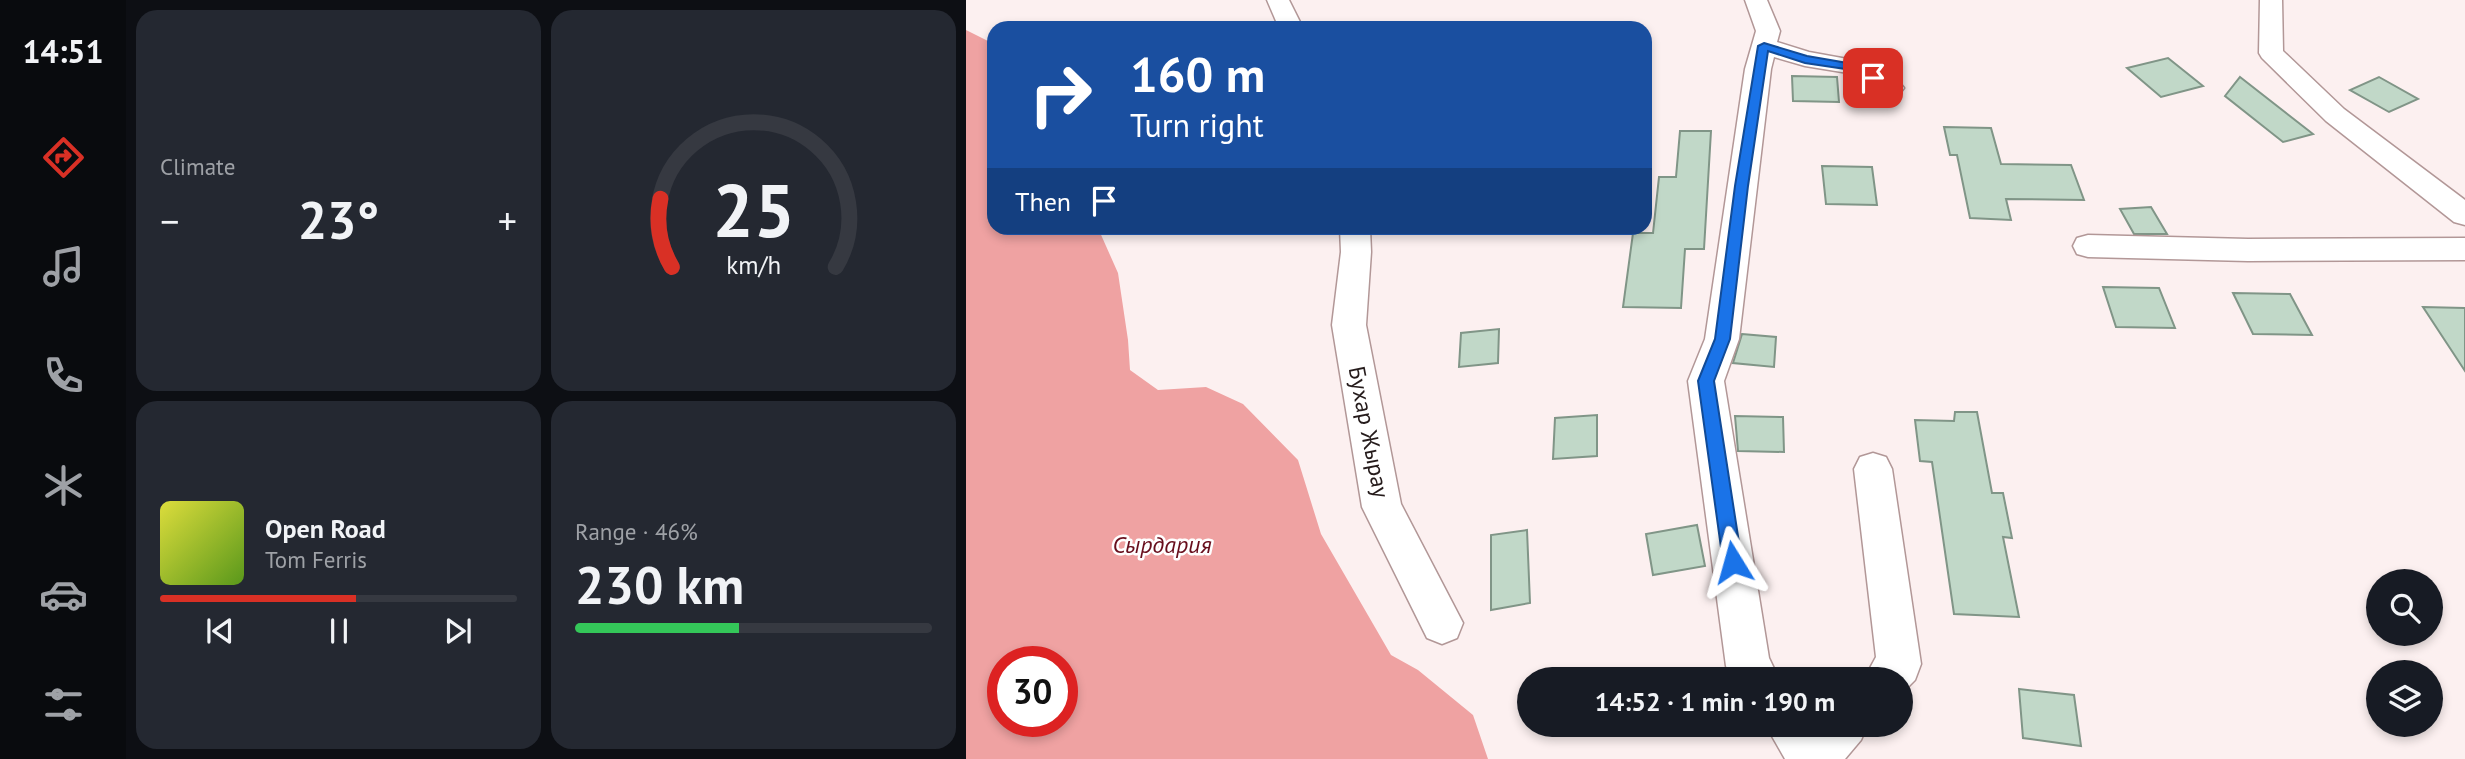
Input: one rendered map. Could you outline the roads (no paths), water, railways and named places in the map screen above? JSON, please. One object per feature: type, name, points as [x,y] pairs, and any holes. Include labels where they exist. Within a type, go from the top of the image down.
[{"type":"street","points":[[1279,0],[1288,21]]},
{"type":"street","points":[[1749,667],[1706,381],[1722,339],[1741,186],[1768,31],[1756,0]]},
{"type":"street","points":[[2271,0],[2271,53],[2335,115],[2465,215]]},
{"type":"street","points":[[1764,46],[1805,59],[1855,67],[1891,88]]},
{"type":"street","name":"Бухар Жырау","points":[[1355,235],[1349,325],[1382,507],[1442,623]]},
{"type":"street","points":[[2088,246],[2262,250],[2465,249]]},
{"type":"street","points":[[1873,469],[1899,664],[1896,667]]},
{"type":"street","points":[[1797,737],[1813,759],[1833,737]]},
{"type":"water","name":"Сырдария","points":[[966,30],[987,40],[987,235],[1101,235],[1118,273],[1130,370],[1158,390],[1206,387],[1243,404],[1298,460],[1321,534],[1391,655],[1418,670],[1473,715],[1488,759],[966,759]]}]
